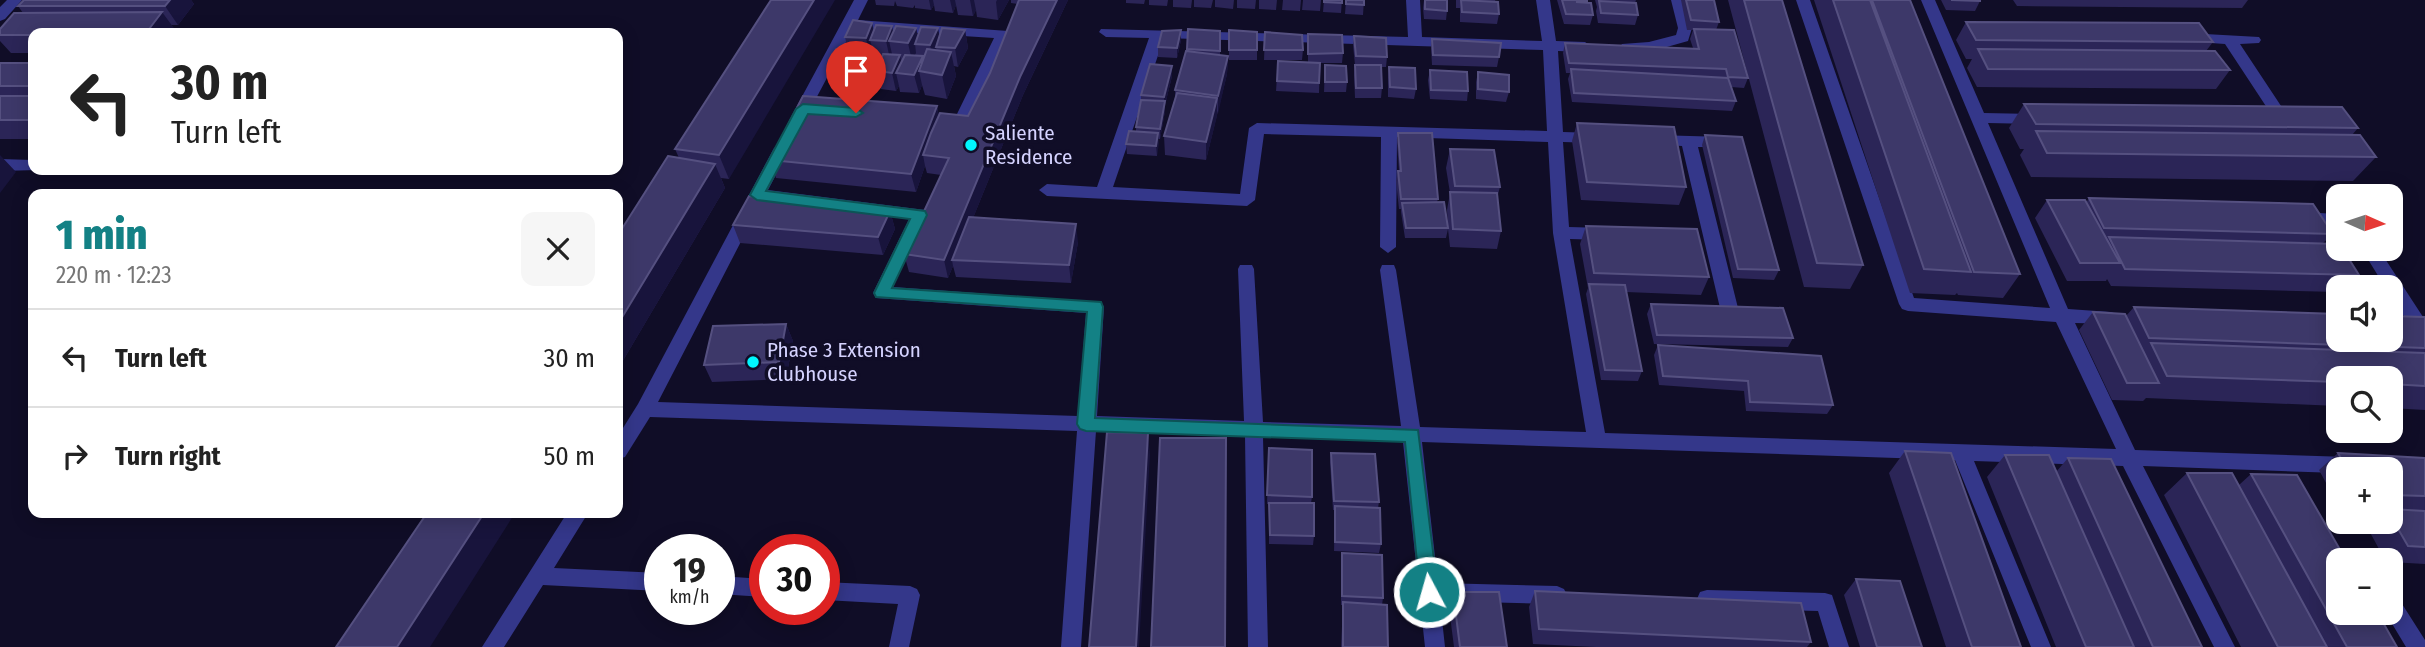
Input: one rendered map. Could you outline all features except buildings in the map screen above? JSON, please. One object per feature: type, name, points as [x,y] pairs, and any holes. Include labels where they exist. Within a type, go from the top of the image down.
[{"type":"street","points":[[0,16],[15,0]]},
{"type":"street","points":[[623,443],[645,409],[757,195],[810,109],[861,0]]},
{"type":"street","points":[[1413,0],[1415,42]]},
{"type":"street","points":[[1543,0],[1550,47],[1561,233],[1597,441]]},
{"type":"street","points":[[1106,32],[1550,47],[1649,47],[1683,38],[1685,28],[1678,0]]},
{"type":"street","points":[[1803,0],[1908,304],[2132,320]]},
{"type":"street","points":[[1928,0],[1949,32],[1979,118],[2027,210],[2063,317],[2129,458],[2225,647]]},
{"type":"street","points":[[849,23],[1003,34],[962,120],[922,117]]},
{"type":"street","points":[[1103,192],[1158,34]]},
{"type":"street","points":[[2174,38],[2255,40]]},
{"type":"street","points":[[2229,39],[2279,125],[2306,125]]},
{"type":"street","points":[[1979,118],[2049,119]]},
{"type":"street","points":[[1046,190],[1247,200],[1257,128],[1609,138]]},
{"type":"street","points":[[1388,247],[1389,132]]},
{"type":"street","points":[[1636,139],[1743,142]]},
{"type":"street","points":[[1689,141],[1704,236],[1729,308]]},
{"type":"street","points":[[0,165],[28,166]]},
{"type":"street","points":[[757,195],[919,215],[882,293],[1095,307],[1071,647]]},
{"type":"street","points":[[2283,218],[2326,220]]},
{"type":"street","points":[[1561,233],[1629,234]]},
{"type":"street","points":[[2377,261],[2424,333]]},
{"type":"street","points":[[1246,270],[1255,430],[1258,647]]},
{"type":"street","points":[[1388,270],[1412,435],[1435,647]]},
{"type":"street","points":[[2403,332],[2424,333]]},
{"type":"street","points":[[645,409],[2326,465]]},
{"type":"street","points":[[1961,452],[2041,647]]},
{"type":"street","points":[[492,647],[575,518]]},
{"type":"street","points":[[538,576],[644,581]]},
{"type":"street","points":[[840,591],[910,595],[899,647]]},
{"type":"street","points":[[1429,592],[1579,596]]},
{"type":"street","points":[[1688,599],[1825,602],[1839,647]]},
{"type":"street","points":[[2415,626],[2418,647]]},
{"type":"place","name":"Saliente Residence","points":[[971,145]]},
{"type":"place","name":"Phase 3 Extension Clubhouse","points":[[753,362]]},
{"type":"route","points":[[856,113],[803,109],[757,195],[919,215],[882,293],[1095,307],[1086,424],[1412,435],[1429,592]]}]
